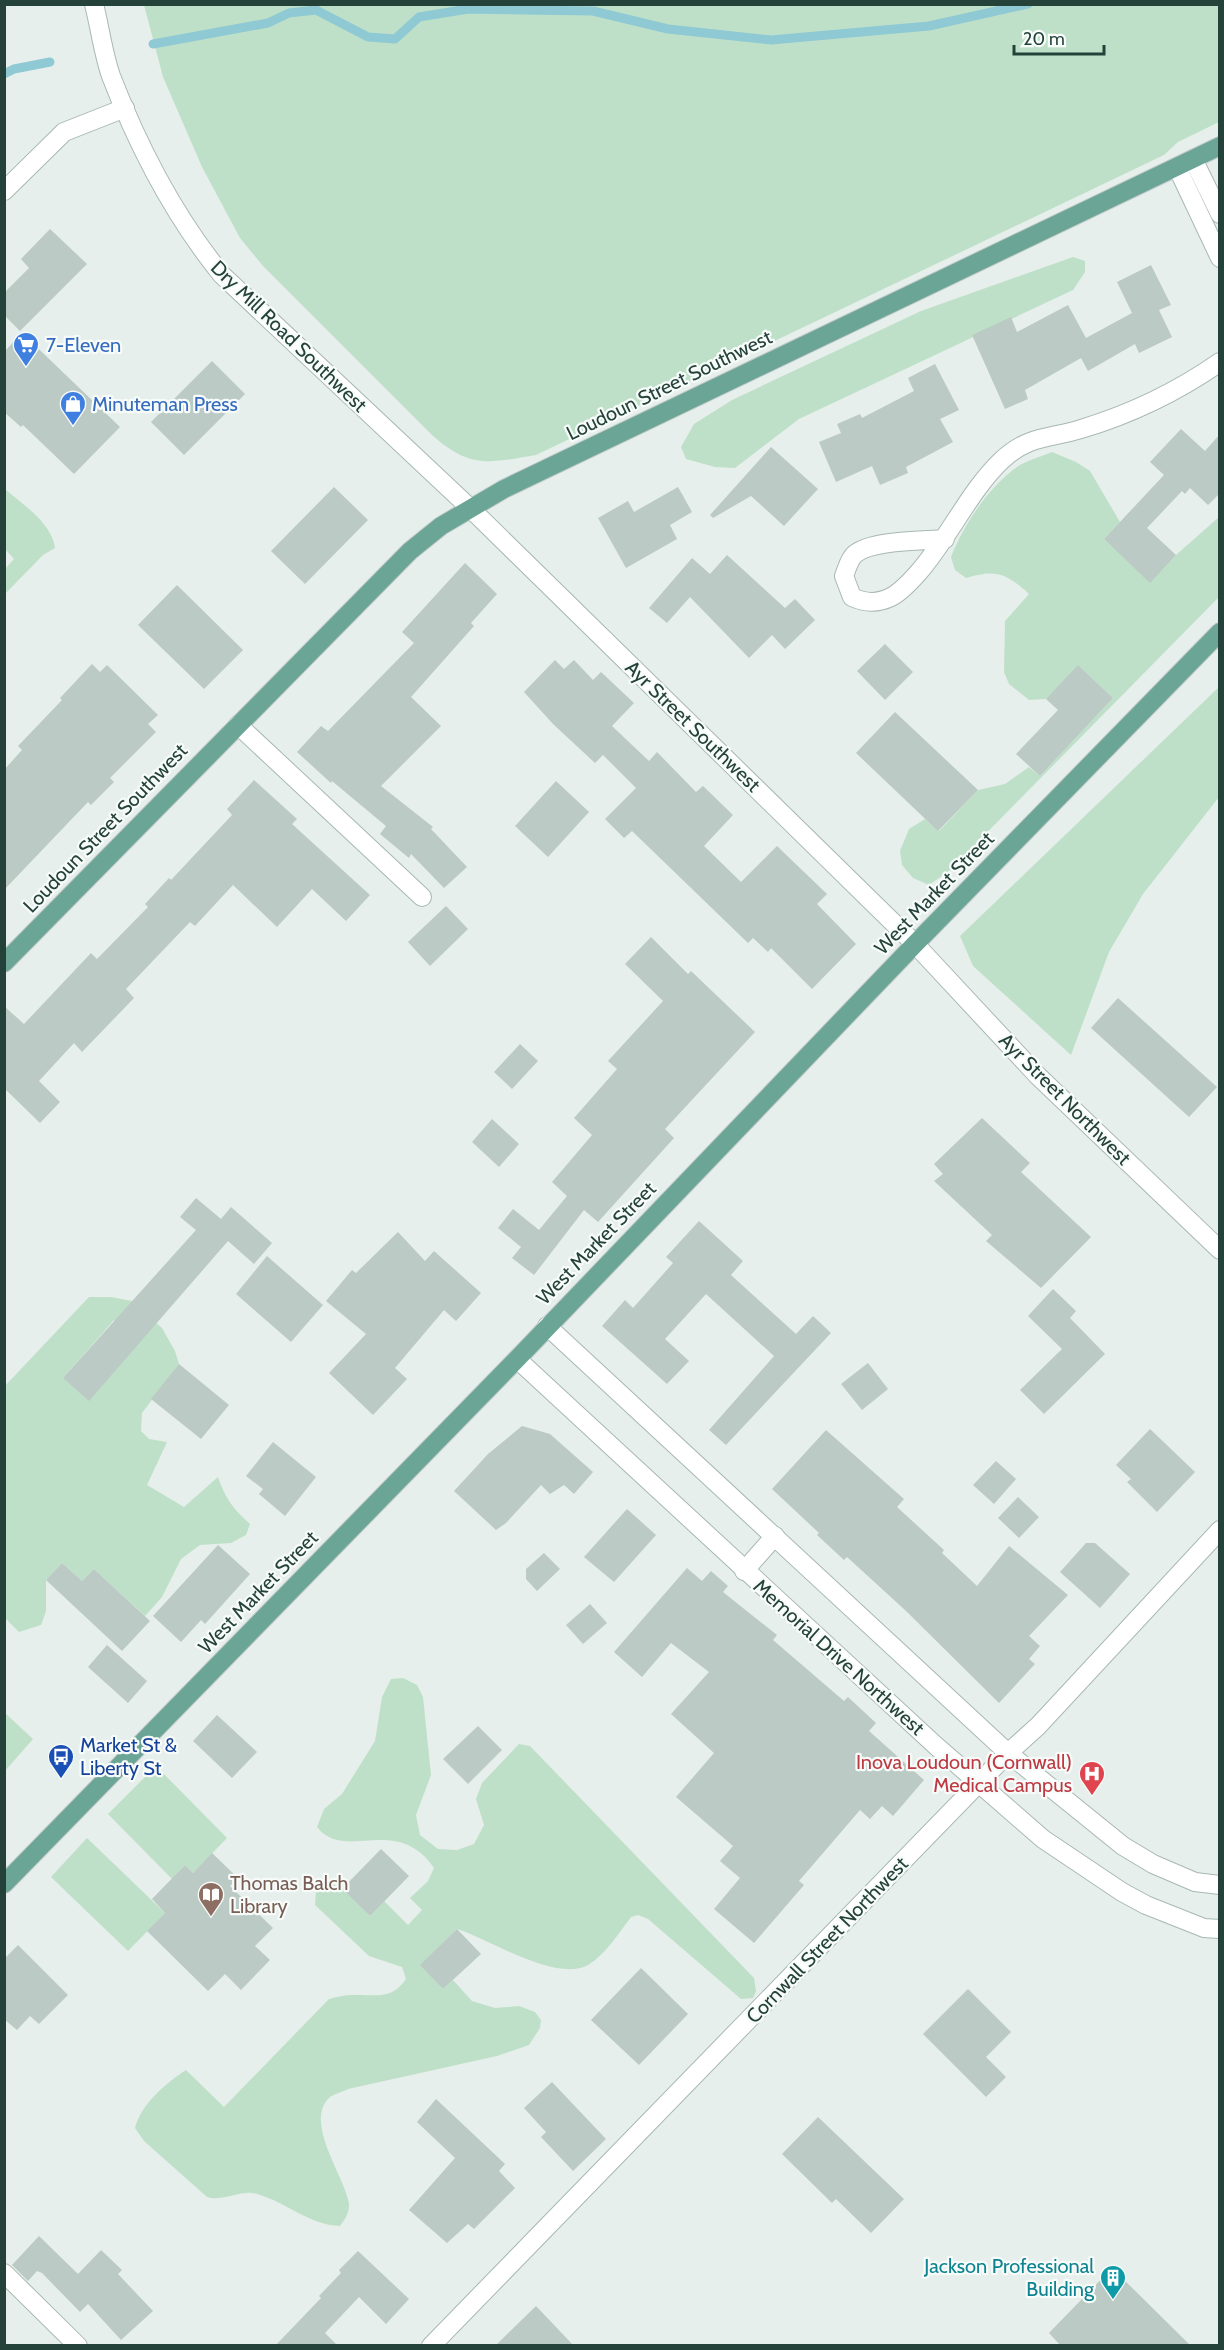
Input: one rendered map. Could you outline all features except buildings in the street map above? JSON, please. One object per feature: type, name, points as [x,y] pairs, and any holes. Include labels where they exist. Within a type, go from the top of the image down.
[{"type":"main road","name":"Loudoun Street Southwest","points":[[4,963],[410,551],[470,508],[515,484],[1220,146]]},
{"type":"main road","name":"West Market Street","points":[[4,1884],[517,1359],[915,944],[1220,633]]},
{"type":"street","name":"Dry Mill Road Southwest","points":[[94,4],[110,74],[164,188],[196,243],[222,275],[470,508]]},
{"type":"street","points":[[4,191],[64,132],[125,108]]},
{"type":"street","points":[[1185,163],[1220,214]]},
{"type":"street","points":[[1185,163],[1220,258]]},
{"type":"street","points":[[945,539],[882,545],[854,555],[844,576],[852,597],[863,602],[874,603],[891,597],[906,586],[933,557],[1000,461],[1018,447],[1040,437],[1080,429],[1133,410],[1169,394],[1220,362]]},
{"type":"street","name":"Ayr Street Southwest","points":[[470,508],[915,944]]},
{"type":"street","points":[[238,725],[422,897]]},
{"type":"street","name":"Ayr Street Northwest","points":[[915,944],[1038,1076],[1220,1250]]},
{"type":"street","points":[[547,1326],[1008,1753],[1123,1846],[1153,1864],[1195,1882],[1220,1885]]},
{"type":"street","name":"Memorial Drive Northwest","points":[[517,1359],[744,1571],[978,1784],[1043,1839],[1122,1892],[1146,1905],[1204,1928],[1220,1929]]},
{"type":"street","name":"Cornwall Street Northwest","points":[[431,2346],[1008,1753],[1038,1726],[1220,1530]]},
{"type":"street","points":[[744,1571],[775,1536]]},
{"type":"street","points":[[4,2273],[78,2346]]},
{"type":"green space","points":[[144,5],[1219,5],[1219,122],[1178,142],[1164,155],[536,455],[481,461],[458,454],[432,435],[263,266],[240,238],[202,167],[163,77]]},
{"type":"green space","points":[[1073,257],[1085,261],[1085,272],[1073,290],[799,419],[735,468],[715,467],[686,459],[681,447],[694,424],[732,400],[921,311]]},
{"type":"green space","points":[[1052,452],[1090,471],[1120,522],[1104,539],[1150,582],[1176,555],[1219,517],[1219,597],[949,871],[929,885],[913,878],[902,865],[900,851],[909,829],[925,819],[939,831],[978,790],[1005,784],[1029,767],[1040,776],[1113,698],[1079,666],[1046,699],[1029,700],[1009,684],[1004,672],[1005,621],[1029,594],[1014,581],[1000,575],[985,574],[966,578],[955,570],[951,557],[970,520],[996,485],[1021,465]]},
{"type":"green space","points":[[5,489],[43,523],[53,539],[55,548],[43,555],[5,594],[5,569],[14,559],[5,549]]},
{"type":"green space","points":[[1219,687],[1219,797],[1143,894],[1109,952],[1071,1055],[973,966],[960,936]]},
{"type":"green space","points":[[89,1297],[111,1297],[132,1301],[162,1328],[175,1351],[179,1364],[142,1413],[141,1431],[149,1439],[167,1442],[147,1485],[184,1507],[218,1477],[231,1503],[250,1524],[246,1535],[231,1543],[200,1545],[181,1559],[162,1597],[145,1616],[94,1569],[82,1581],[62,1563],[46,1580],[46,1611],[41,1625],[19,1632],[5,1618],[4,1387]],"holes":[[[114,1320],[140,1342],[63,1378]]]},
{"type":"green space","points":[[403,1678],[417,1685],[423,1697],[431,1775],[416,1815],[420,1835],[438,1849],[457,1850],[474,1844],[484,1825],[476,1799],[482,1783],[519,1744],[530,1746],[754,1978],[756,1991],[753,1998],[741,1999],[648,1919],[638,1915],[631,1917],[600,1956],[588,1965],[574,1969],[559,1968],[522,1958],[457,1929],[421,1965],[443,1989],[453,1980],[472,2001],[495,2008],[519,2006],[535,2012],[541,2020],[540,2028],[529,2045],[497,2056],[348,2089],[330,2097],[323,2108],[321,2121],[328,2151],[349,2205],[345,2219],[340,2226],[318,2222],[257,2194],[207,2197],[144,2141],[135,2128],[138,2119],[155,2095],[186,2070],[224,2107],[329,1999],[347,1995],[382,1995],[394,1991],[406,1979],[402,1967],[369,1956],[315,1905],[316,1890],[325,1880],[342,1889],[370,1916],[384,1901],[408,1925],[422,1910],[410,1898],[428,1881],[434,1868],[419,1852],[404,1843],[388,1840],[342,1841],[329,1837],[317,1827],[324,1809],[342,1794],[375,1741],[382,1697],[391,1679]]},
{"type":"green space","points":[[5,1713],[33,1739],[5,1771]]},
{"type":"green space","points":[[156,1766],[227,1838],[193,1873],[185,1865],[172,1879],[108,1814]]},
{"type":"green space","points":[[87,1838],[165,1913],[128,1951],[51,1877]]},
{"type":"waterway","points":[[153,44],[268,23],[289,13],[316,10],[368,37],[395,39],[419,17],[468,9],[593,11],[668,29],[771,40],[929,26],[1028,4]]},
{"type":"waterway","points":[[4,74],[14,69],[50,62]]},
{"type":"place","name":"7-Eleven","points":[[26,368]]},
{"type":"place","name":"Minuteman Press","points":[[73,427]]},
{"type":"place","name":"Market St & Liberty St","points":[[61,1780]]},
{"type":"place","name":"Inova Loudoun (Cornwall) Medical Campus","points":[[1092,1797]]},
{"type":"place","name":"Thomas Balch Library","points":[[211,1918]]},
{"type":"place","name":"Jackson Professional Building","points":[[1113,2301]]}]
